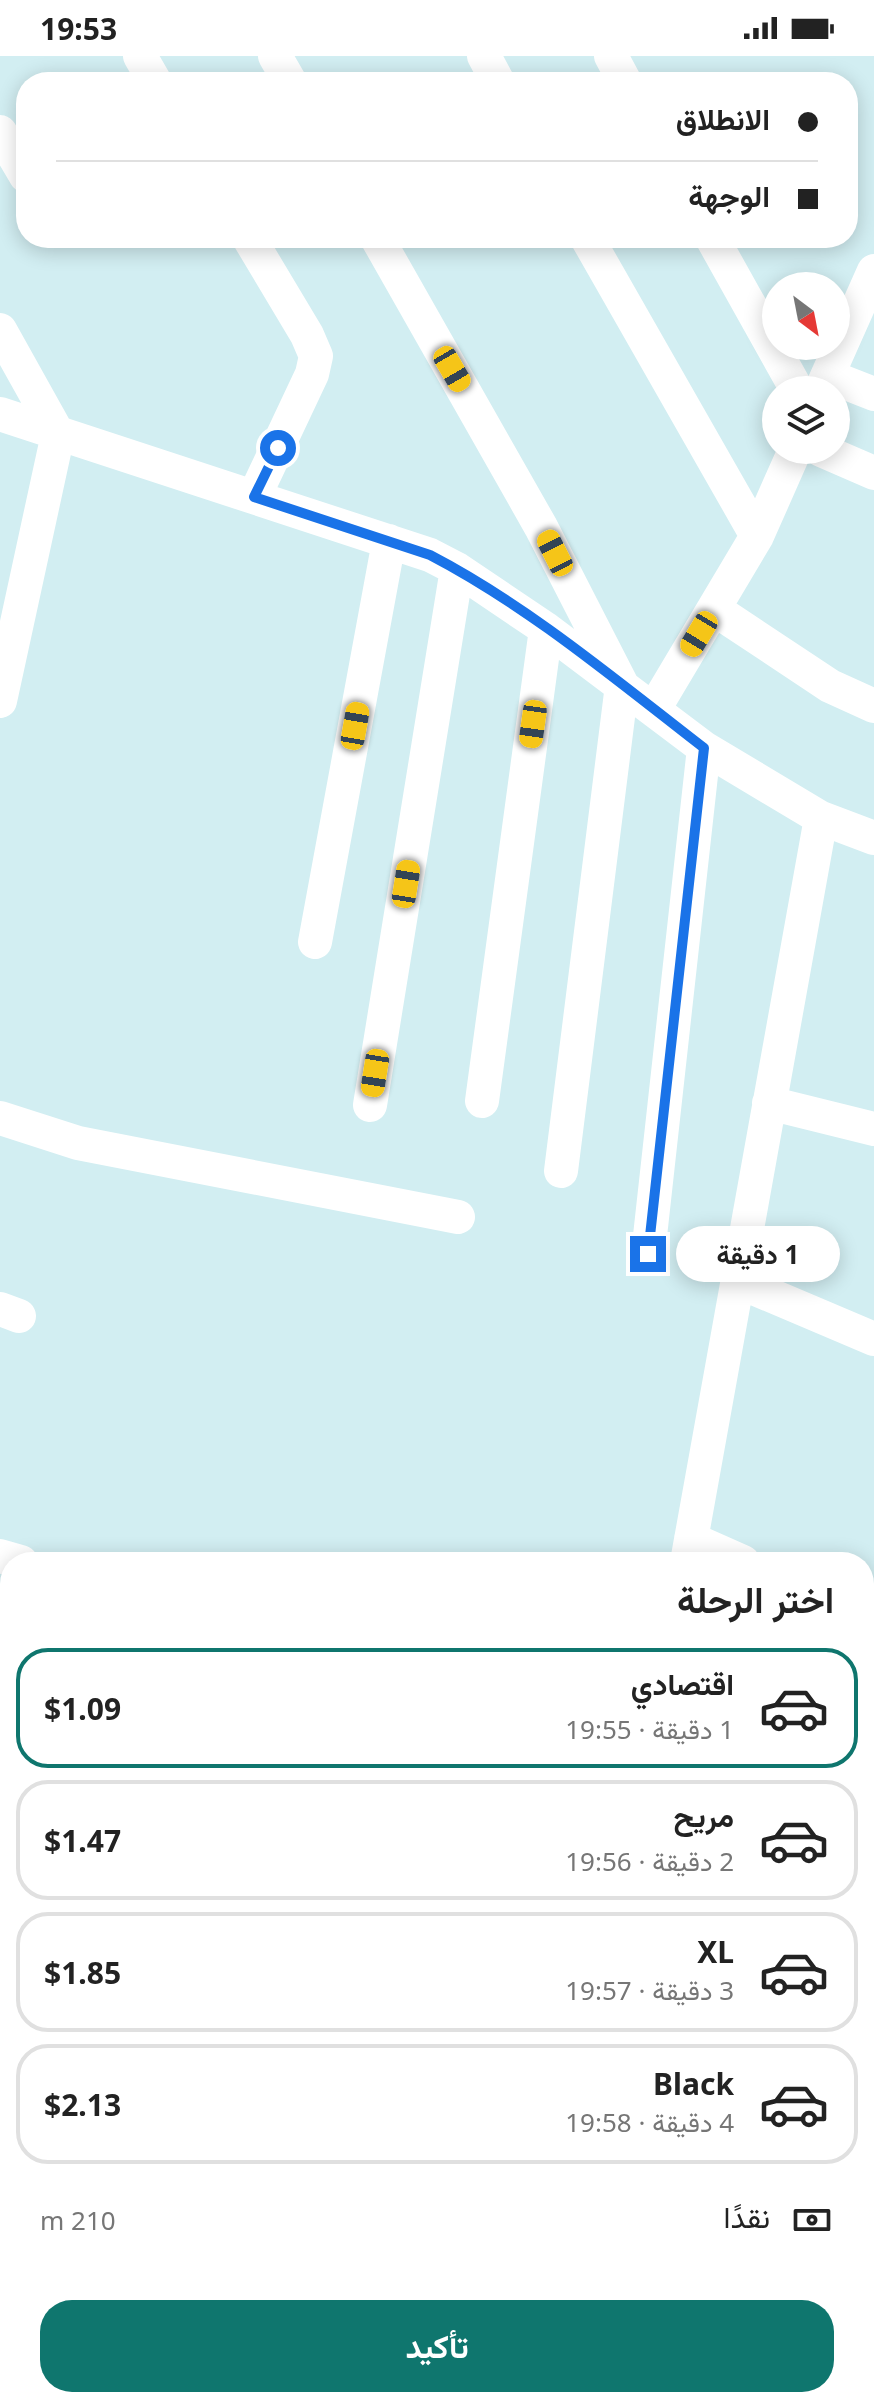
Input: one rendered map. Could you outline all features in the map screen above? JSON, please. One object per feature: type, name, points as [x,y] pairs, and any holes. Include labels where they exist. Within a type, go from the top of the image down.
[{"type":"street","points":[[0,132],[16,159]]},
{"type":"street","points":[[254,497],[312,374],[316,356],[307,335],[255,248]]},
{"type":"street","points":[[383,248],[541,527],[622,685],[561,1171]]},
{"type":"street","points":[[593,248],[757,536]]},
{"type":"street","points":[[718,248],[789,376]]},
{"type":"street","points":[[827,376],[874,271]]},
{"type":"street","points":[[0,330],[58,434],[0,701]]},
{"type":"street","points":[[850,389],[874,394]]},
{"type":"street","points":[[0,414],[430,555],[457,569],[546,629],[704,748],[821,818],[874,838]]},
{"type":"street","points":[[850,463],[874,473]]},
{"type":"street","points":[[654,709],[757,536],[789,464]]},
{"type":"street","points":[[315,942],[389,541]]},
{"type":"street","points":[[370,1105],[457,569]]},
{"type":"street","points":[[714,609],[830,686],[874,706]]},
{"type":"street","points":[[482,1101],[546,629]]},
{"type":"street","points":[[648,1254],[704,748]]},
{"type":"street","points":[[689,1550],[821,818]]},
{"type":"street","points":[[769,1103],[874,1129]]},
{"type":"street","points":[[0,1118],[78,1143],[458,1217]]},
{"type":"street","points":[[737,1281],[874,1339]]},
{"type":"route","points":[[278,448],[254,497],[430,555],[457,569],[546,629],[704,748],[648,1254]]}]
